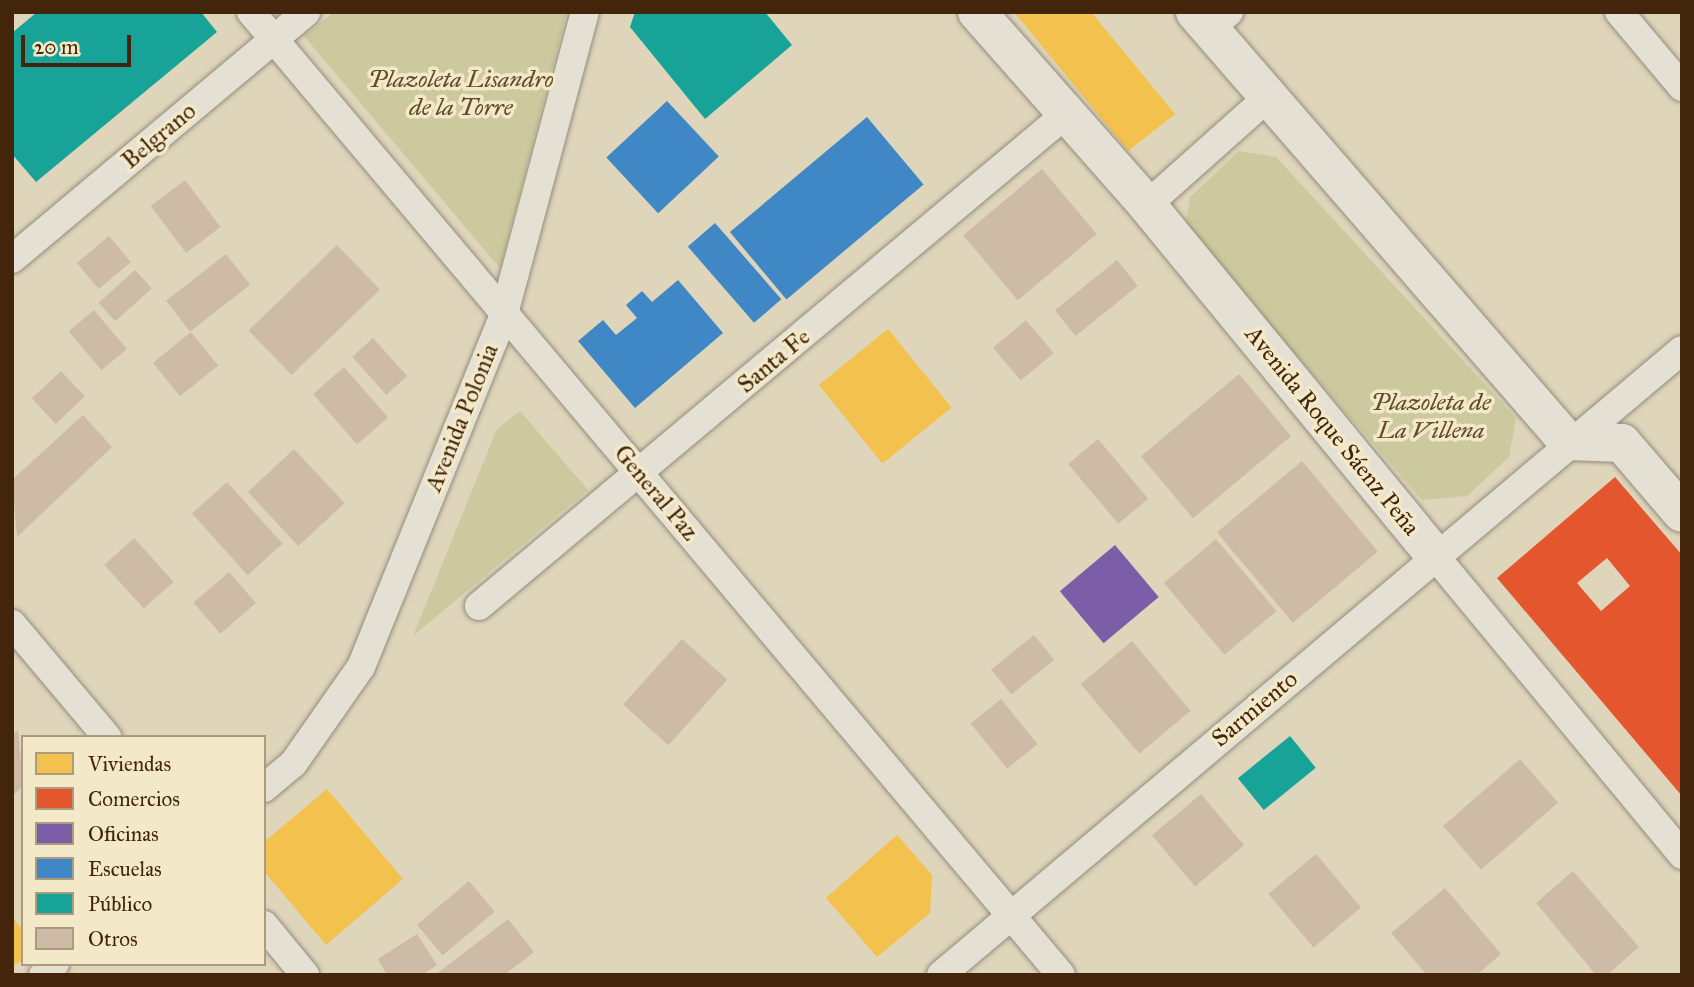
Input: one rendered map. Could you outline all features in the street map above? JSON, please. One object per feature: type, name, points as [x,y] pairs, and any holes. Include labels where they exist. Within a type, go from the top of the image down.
[{"type":"main road","name":"Avenida Roque Sáenz Peña","points":[[977,12],[1147,205],[1435,556]]},
{"type":"main road","points":[[1211,18],[1266,99],[1567,442],[1622,443],[1682,513]]},
{"type":"street","name":"General Paz","points":[[251,12],[1061,975]]},
{"type":"street","name":"Belgrano","points":[[12,259],[306,12]]},
{"type":"street","name":"Avenida Polonia","points":[[266,786],[293,764],[361,667],[505,314],[585,12]]},
{"type":"street","points":[[1619,12],[1682,87]]},
{"type":"street","points":[[1147,205],[1266,99]]},
{"type":"street","name":"Santa Fe","points":[[479,606],[640,474],[1066,114]]},
{"type":"street","name":"Sarmiento","points":[[941,975],[1567,442],[1682,350]]},
{"type":"street","name":"Avenida Roque Sáenz Peña","points":[[1435,556],[1682,855]]},
{"type":"street","points":[[12,624],[105,735]]},
{"type":"street","points":[[266,927],[306,975]]},
{"type":"green space","name":"Plazoleta Lisandro de la Torre","points":[[334,12],[567,12],[500,268],[304,36]]},
{"type":"green space","name":"Plazoleta de La Villena","points":[[1239,151],[1276,157],[1516,418],[1509,457],[1467,496],[1422,500],[1185,228],[1190,197]]},
{"type":"green space","points":[[520,411],[588,490],[413,636],[497,429]]},
{"type":"building: Viviendas","points":[[1014,12],[1091,12],[1175,114],[1128,151]]},
{"type":"building: Viviendas","points":[[888,329],[952,407],[882,464],[819,385]]},
{"type":"building: Viviendas","points":[[327,789],[403,879],[326,945],[266,873],[266,840]]},
{"type":"building: Viviendas","points":[[897,835],[932,875],[930,913],[877,957],[826,898]]},
{"type":"building: Viviendas","points":[[12,917],[21,928],[21,960],[12,967]]},
{"type":"building: Comercios","points":[[1615,477],[1682,555],[1682,796],[1497,578]],"holes":[[[1607,558],[1630,586],[1601,611],[1577,583]]]},
{"type":"building: Oficinas","points":[[1115,545],[1159,597],[1104,643],[1060,591]]},
{"type":"building: Escuelas","points":[[667,101],[719,157],[658,213],[606,158]]},
{"type":"building: Escuelas","points":[[867,117],[924,184],[786,299],[730,232]]},
{"type":"building: Escuelas","points":[[715,223],[781,299],[754,323],[688,247]]},
{"type":"building: Escuelas","points":[[678,280],[723,333],[635,408],[578,341],[603,320],[616,335],[637,318],[626,305],[642,291],[652,302]]},
{"type":"building: Público","points":[[37,12],[201,12],[217,32],[36,182],[12,154],[12,33]]},
{"type":"building: Público","points":[[635,12],[765,12],[792,45],[705,119],[630,27]]},
{"type":"building: Público","points":[[1290,736],[1316,768],[1264,810],[1238,778]]},
{"type":"building: Otros","points":[[1042,169],[1097,234],[1018,300],[963,235]]},
{"type":"building: Otros","points":[[185,180],[221,227],[186,253],[151,206]]},
{"type":"building: Otros","points":[[109,236],[131,262],[99,289],[77,263]]},
{"type":"building: Otros","points":[[337,245],[380,290],[292,375],[249,330]]},
{"type":"building: Otros","points":[[226,254],[250,285],[190,332],[166,301]]},
{"type":"building: Otros","points":[[1117,260],[1138,286],[1076,336],[1055,310]]},
{"type":"building: Otros","points":[[135,270],[152,289],[115,321],[99,303]]},
{"type":"building: Otros","points":[[94,310],[127,349],[102,370],[69,331]]},
{"type":"building: Otros","points":[[1026,320],[1054,353],[1021,381],[993,348]]},
{"type":"building: Otros","points":[[191,332],[218,365],[180,396],[153,363]]},
{"type":"building: Otros","points":[[373,338],[407,376],[386,395],[352,357]]},
{"type":"building: Otros","points":[[344,367],[388,418],[357,444],[313,394]]},
{"type":"building: Otros","points":[[61,371],[85,397],[56,424],[32,398]]},
{"type":"building: Otros","points":[[1239,374],[1291,436],[1193,518],[1141,456]]},
{"type":"building: Otros","points":[[83,415],[112,447],[17,537],[12,480]]},
{"type":"building: Otros","points":[[1098,439],[1148,499],[1118,524],[1068,464]]},
{"type":"building: Otros","points":[[294,449],[344,503],[298,546],[248,492]]},
{"type":"building: Otros","points":[[1302,461],[1378,551],[1293,623],[1217,532]]},
{"type":"building: Otros","points":[[227,482],[283,544],[248,575],[192,513]]},
{"type":"building: Otros","points":[[134,538],[173,582],[144,609],[104,565]]},
{"type":"building: Otros","points":[[1216,539],[1276,611],[1224,655],[1164,583]]},
{"type":"building: Otros","points":[[229,572],[256,603],[220,634],[194,603]]},
{"type":"building: Otros","points":[[1034,635],[1054,660],[1011,694],[991,670]]},
{"type":"building: Otros","points":[[682,639],[727,680],[668,745],[623,704]]},
{"type":"building: Otros","points":[[1132,641],[1190,711],[1139,754],[1081,684]]},
{"type":"building: Otros","points":[[1001,699],[1038,744],[1007,769],[971,724]]},
{"type":"building: Otros","points":[[18,730],[21,788],[12,796],[12,735]]},
{"type":"building: Otros","points":[[1520,759],[1558,803],[1481,870],[1443,826]]},
{"type":"building: Otros","points":[[1201,794],[1244,845],[1195,886],[1152,835]]},
{"type":"building: Otros","points":[[1316,854],[1361,908],[1314,947],[1269,894]]},
{"type":"building: Otros","points":[[1573,871],[1639,947],[1607,975],[1596,975],[1536,903]]},
{"type":"building: Otros","points":[[469,881],[495,912],[443,955],[417,925]]},
{"type":"building: Otros","points":[[1445,888],[1501,954],[1477,975],[1427,975],[1391,933]]},
{"type":"building: Otros","points":[[508,919],[534,952],[504,975],[435,975]]},
{"type":"building: Otros","points":[[417,934],[437,965],[422,975],[387,975],[378,959]]}]
